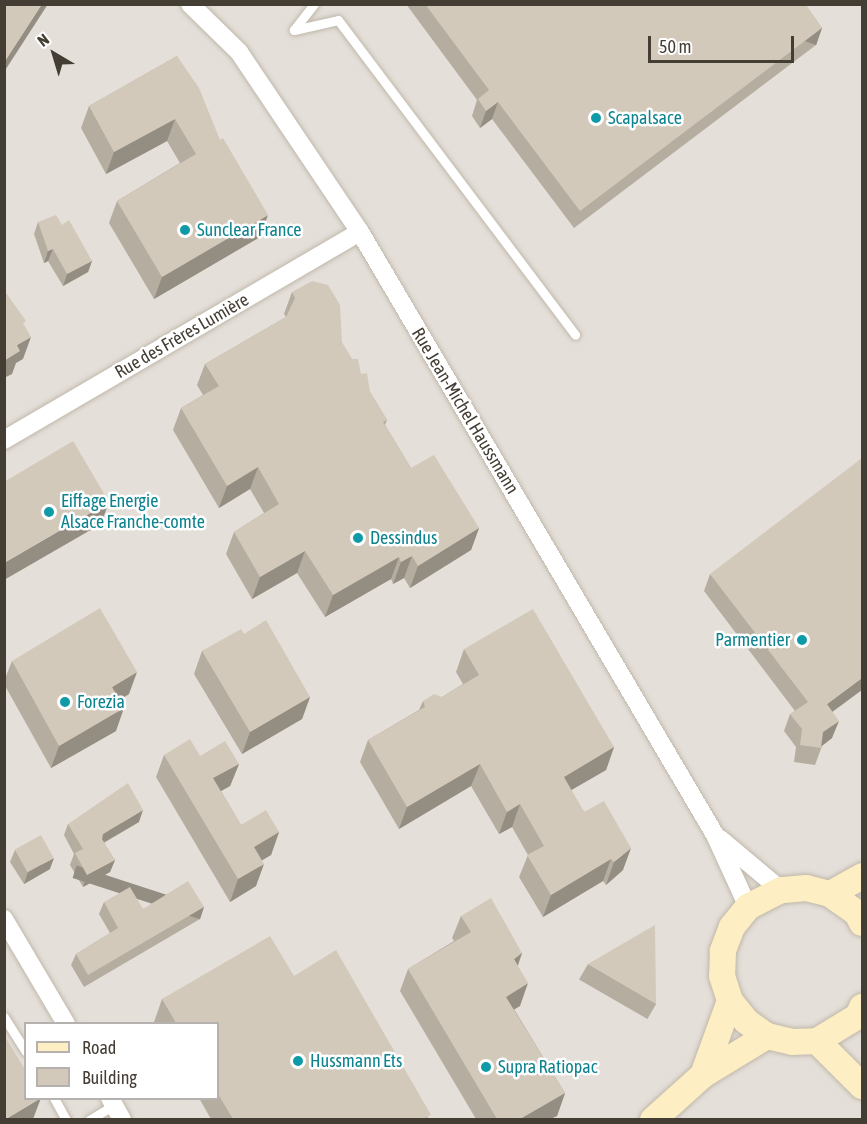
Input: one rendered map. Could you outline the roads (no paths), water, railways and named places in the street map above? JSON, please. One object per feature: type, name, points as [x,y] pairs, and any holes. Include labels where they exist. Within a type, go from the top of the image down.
[{"type":"main road","points":[[830,894],[862,876]]},
{"type":"main road","points":[[861,1019],[817,1041],[792,1042],[767,1036],[746,1021],[730,1000],[722,976],[723,951],[732,927],[748,907],[781,890],[806,888],[830,894],[857,913],[862,923]]},
{"type":"main road","points":[[703,1075],[730,1000]]},
{"type":"main road","points":[[653,1119],[703,1075],[767,1036]]},
{"type":"main road","points":[[817,1041],[862,1086]]},
{"type":"street","name":"Rue Jean-Michel Haussmann","points":[[190,4],[239,52],[360,232],[715,835],[748,907]]},
{"type":"street","name":"Rue des Frères Lumière","points":[[4,440],[360,232]]},
{"type":"street","name":"Rue Jean-Michel Haussmann","points":[[715,835],[781,890]]},
{"type":"street","points":[[4,919],[65,1022]]},
{"type":"lane","points":[[314,4],[294,30],[338,20],[575,335]]},
{"type":"lane","points":[[4,1017],[24,1049]]},
{"type":"lane","points":[[55,1100],[66,1119]]},
{"type":"lane","points":[[89,1119],[115,1108]]},
{"type":"place","name":"Scapalsace","points":[[596,118]]},
{"type":"place","name":"Sunclear France","points":[[185,230]]},
{"type":"place","name":"Eiffage Energie Alsace Franche-comte","points":[[49,512]]},
{"type":"place","name":"Dessindus","points":[[358,538]]},
{"type":"place","name":"Parmentier","points":[[802,640]]},
{"type":"place","name":"Forezia","points":[[65,702]]},
{"type":"place","name":"Hussmann Ets","points":[[298,1061]]},
{"type":"place","name":"Supra Ratiopac","points":[[486,1067]]}]
